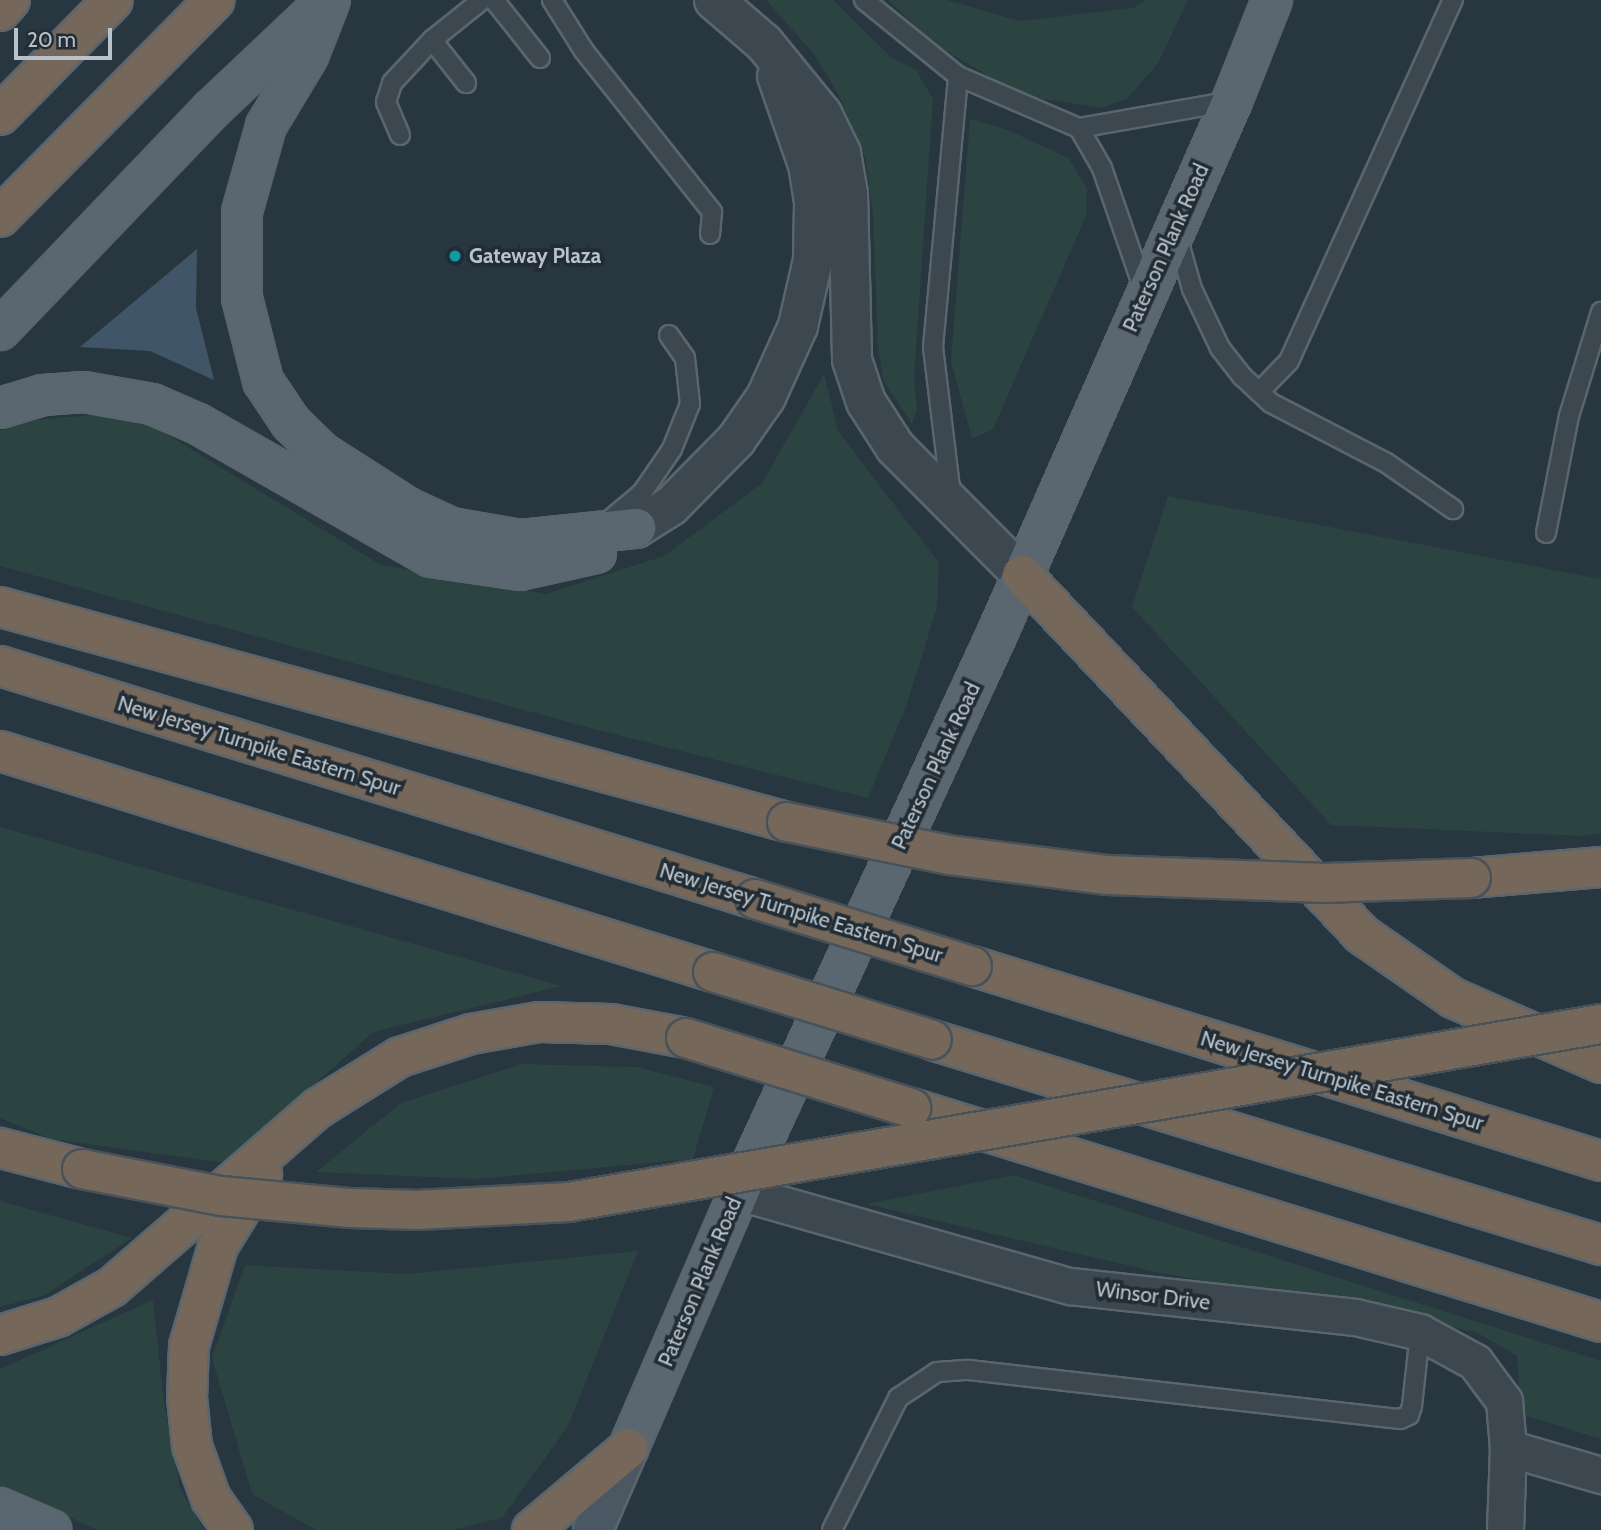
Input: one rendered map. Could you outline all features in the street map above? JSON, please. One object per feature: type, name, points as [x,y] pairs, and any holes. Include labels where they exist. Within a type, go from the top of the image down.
[{"type":"highway","points":[[0,11],[10,0]]},
{"type":"highway","points":[[0,115],[113,0]]},
{"type":"highway","points":[[0,217],[215,0]]},
{"type":"highway","points":[[1022,575],[1361,934],[1453,998],[1533,1036],[1601,1063]]},
{"type":"highway","points":[[0,607],[787,822],[949,855],[1108,875],[1325,883],[1471,878],[1601,867]]},
{"type":"highway","name":"New Jersey Turnpike Eastern Spur","points":[[0,666],[1601,1161]]},
{"type":"highway","points":[[0,751],[1601,1245]]},
{"type":"highway","points":[[0,1335],[58,1317],[112,1287],[291,1130],[371,1072],[471,1034],[539,1022],[575,1022],[686,1038],[1601,1322]]},
{"type":"highway","points":[[0,1148],[82,1169],[221,1196],[351,1208],[417,1210],[569,1202],[1601,1024]]},
{"type":"highway","points":[[233,1530],[211,1499],[192,1446],[187,1398],[189,1346],[218,1246],[291,1130]]},
{"type":"highway","points":[[532,1530],[628,1449]]},
{"type":"main road","points":[[0,330],[211,110],[329,0]]},
{"type":"main road","points":[[329,0],[308,56],[266,125],[242,212],[242,298],[263,381],[291,423],[322,453],[408,508],[451,528],[521,540],[636,528]]},
{"type":"main road","name":"Paterson Plank Road","points":[[593,1530],[739,1192],[1022,575],[1232,101],[1272,0]]},
{"type":"main road","points":[[0,408],[43,395],[84,392],[152,404],[209,430],[388,536],[431,557],[474,566],[520,570],[562,564],[593,555],[636,528]]},
{"type":"main road","points":[[0,1508],[51,1530]]},
{"type":"street","points":[[714,0],[764,43],[822,114],[841,153],[848,194],[852,360],[866,402],[895,447],[1022,575]]},
{"type":"street","points":[[636,528],[671,506],[736,440],[786,359],[806,296],[815,235],[808,165],[764,43]]},
{"type":"street","name":"Winsor Drive","points":[[739,1192],[1070,1286],[1355,1317],[1420,1332],[1475,1362],[1504,1401],[1508,1448],[1505,1530]]},
{"type":"street","points":[[1508,1448],[1601,1475]]},
{"type":"lane","points":[[400,135],[386,102],[392,83],[432,40],[482,0]]},
{"type":"lane","points":[[494,0],[540,58]]},
{"type":"lane","points":[[552,0],[584,51],[712,212],[709,234]]},
{"type":"lane","points":[[864,0],[958,76],[1079,128],[1232,101]]},
{"type":"lane","points":[[1259,392],[1289,361],[1453,0]]},
{"type":"lane","points":[[432,40],[466,83]]},
{"type":"lane","points":[[952,503],[933,347],[958,76]]},
{"type":"lane","points":[[1079,128],[1102,167],[1146,294]]},
{"type":"lane","points":[[1175,228],[1192,289],[1220,348],[1259,392],[1319,432],[1385,462],[1453,509]]},
{"type":"lane","points":[[1546,533],[1569,416],[1601,312]]},
{"type":"lane","points":[[594,534],[642,493],[672,449],[690,404],[685,358],[669,335]]},
{"type":"lane","points":[[832,1530],[898,1398],[937,1372],[969,1370],[1400,1419],[1409,1415],[1412,1406],[1420,1332]]},
{"type":"green space","points":[[766,0],[833,0],[891,57],[916,70],[933,99],[914,378],[917,409],[912,424],[884,382],[878,347],[873,214],[865,157],[838,94],[815,55]]},
{"type":"green space","points":[[888,0],[947,0],[1020,21],[1133,8],[1146,0],[1188,0],[1158,63],[1127,99],[1101,108],[1020,95],[933,43]]},
{"type":"green space","points":[[970,119],[1008,130],[1068,158],[1087,188],[1086,216],[993,429],[972,439],[951,361]]},
{"type":"green space","points":[[824,374],[838,431],[939,563],[937,607],[907,704],[868,798],[590,728],[0,566],[0,431],[20,421],[130,412],[381,565],[546,594],[664,556],[762,483]]},
{"type":"green space","points":[[1168,496],[1601,579],[1601,833],[1584,836],[1331,825],[1132,607]]},
{"type":"green space","points":[[0,827],[562,986],[373,1032],[226,1163],[51,1139],[0,1118]]},
{"type":"green space","points":[[522,1064],[637,1067],[714,1087],[693,1159],[475,1179],[316,1172],[401,1103]]},
{"type":"green space","points":[[1014,1175],[1601,1361],[1601,1439],[1521,1414],[1517,1356],[1476,1332],[1156,1272],[866,1204]]},
{"type":"green space","points":[[0,1201],[132,1238],[45,1295],[0,1307]]},
{"type":"green space","points":[[638,1251],[568,1426],[502,1518],[451,1530],[316,1530],[252,1494],[212,1358],[245,1265],[407,1274]]},
{"type":"green space","points":[[153,1300],[164,1403],[180,1489],[204,1530],[98,1530],[0,1486],[0,1369]]},
{"type":"water","points":[[197,249],[196,308],[214,380],[150,351],[80,347]]},
{"type":"place","name":"Gateway Plaza","points":[[455,256]]}]
